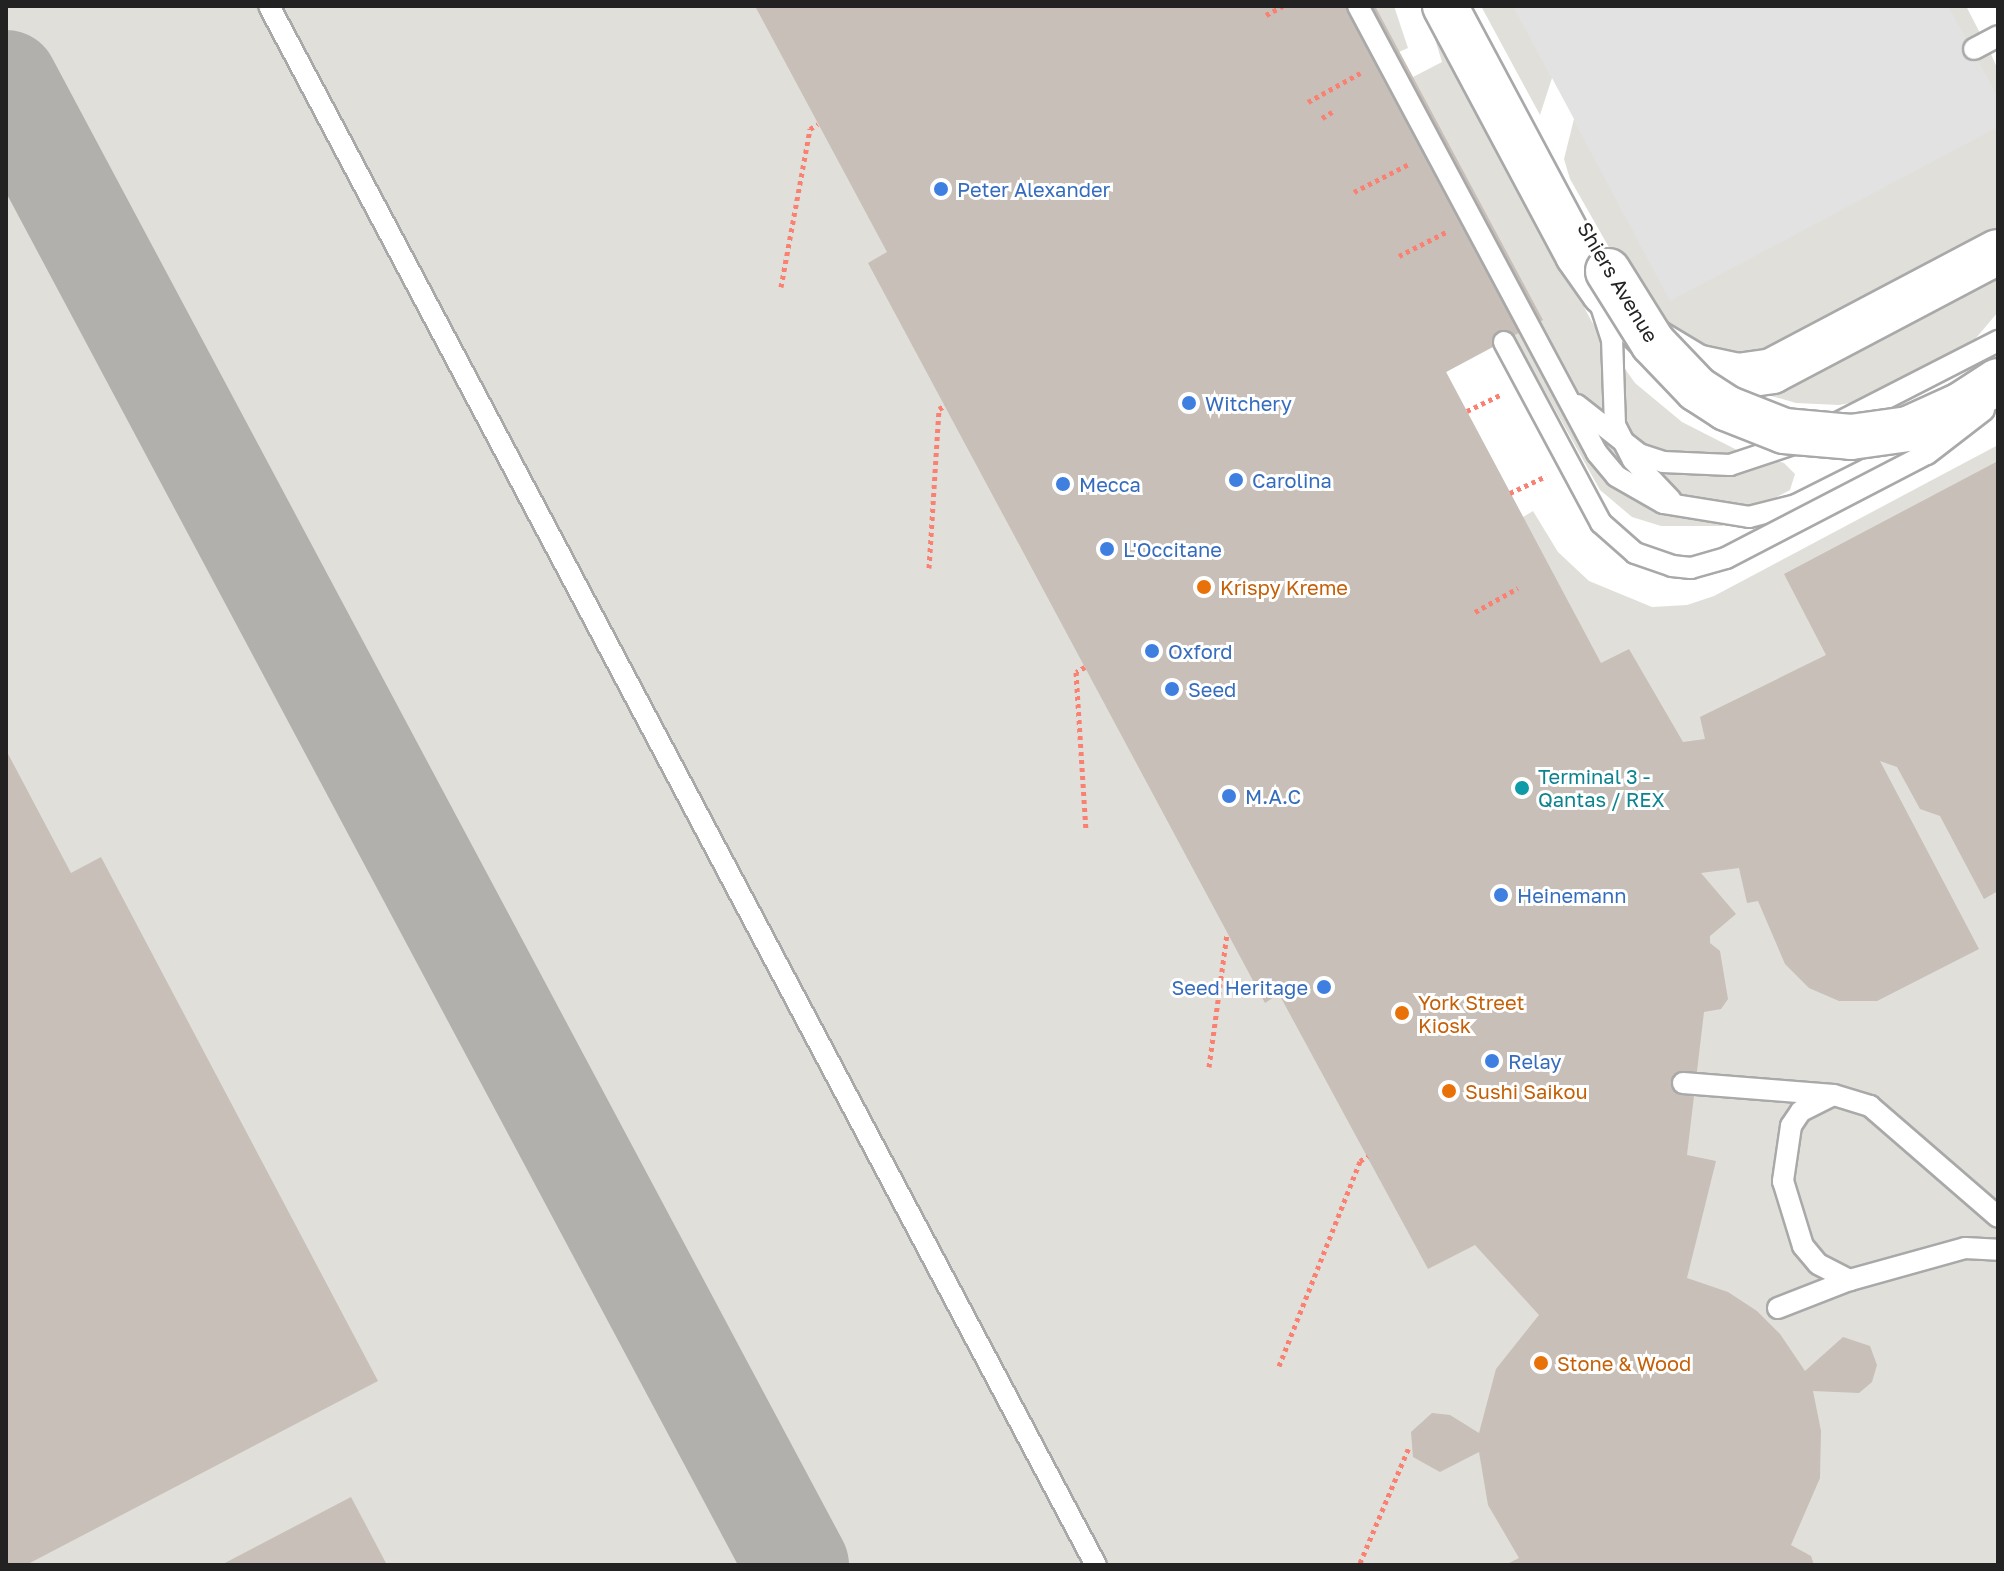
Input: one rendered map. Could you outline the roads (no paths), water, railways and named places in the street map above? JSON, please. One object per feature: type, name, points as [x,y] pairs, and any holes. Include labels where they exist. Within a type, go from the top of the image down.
[{"type":"street","name":"Shiers Avenue","points":[[1445,6],[1578,255],[1604,292],[1653,341],[1696,367],[1738,376],[1772,371],[1998,252]]},
{"type":"street","name":"Shiers Avenue","points":[[1466,6],[1636,319],[1697,389],[1726,408],[1784,431],[1851,437],[1908,429],[1961,405],[1998,381]]},
{"type":"lane","points":[[269,6],[1096,1565]]},
{"type":"lane","points":[[1358,6],[1597,453],[1616,476],[1639,493],[1688,511],[1729,517],[1774,513],[1998,403]]},
{"type":"lane","points":[[1974,49],[1998,36]]},
{"type":"lane","points":[[1578,255],[1612,339],[1612,408],[1622,441],[1649,481],[1688,511]]},
{"type":"lane","points":[[1569,399],[1622,441],[1663,462],[1752,461],[1788,448],[1998,341]]},
{"type":"lane","points":[[1504,342],[1601,523],[1635,553],[1672,566],[1707,565],[1927,454],[1998,396]]},
{"type":"lane","points":[[1683,1083],[1834,1095],[1870,1106],[1891,1121],[1957,1186],[1998,1217]]},
{"type":"lane","points":[[1834,1095],[1801,1111],[1791,1126],[1783,1181],[1803,1246],[1818,1264],[1850,1280]]},
{"type":"lane","points":[[1778,1308],[1850,1280],[1965,1248],[1998,1250]]},
{"type":"place","name":"Peter Alexander","points":[[941,189]]},
{"type":"place","name":"Witchery","points":[[1189,403]]},
{"type":"place","name":"Carolina","points":[[1236,480]]},
{"type":"place","name":"Mecca","points":[[1063,484]]},
{"type":"place","name":"L'Occitane","points":[[1107,549]]},
{"type":"place","name":"Krispy Kreme","points":[[1204,587]]},
{"type":"place","name":"Oxford","points":[[1152,651]]},
{"type":"place","name":"Seed","points":[[1172,689]]},
{"type":"place","name":"Terminal 3 - Qantas / REX","points":[[1522,788]]},
{"type":"place","name":"M.A.C","points":[[1229,796]]},
{"type":"place","name":"Heinemann","points":[[1501,895]]},
{"type":"place","name":"Seed Heritage","points":[[1324,987]]},
{"type":"place","name":"York Street Kiosk","points":[[1402,1013]]},
{"type":"place","name":"Relay","points":[[1492,1061]]},
{"type":"place","name":"Sushi Saikou","points":[[1449,1091]]},
{"type":"place","name":"Stone & Wood","points":[[1541,1363]]}]
